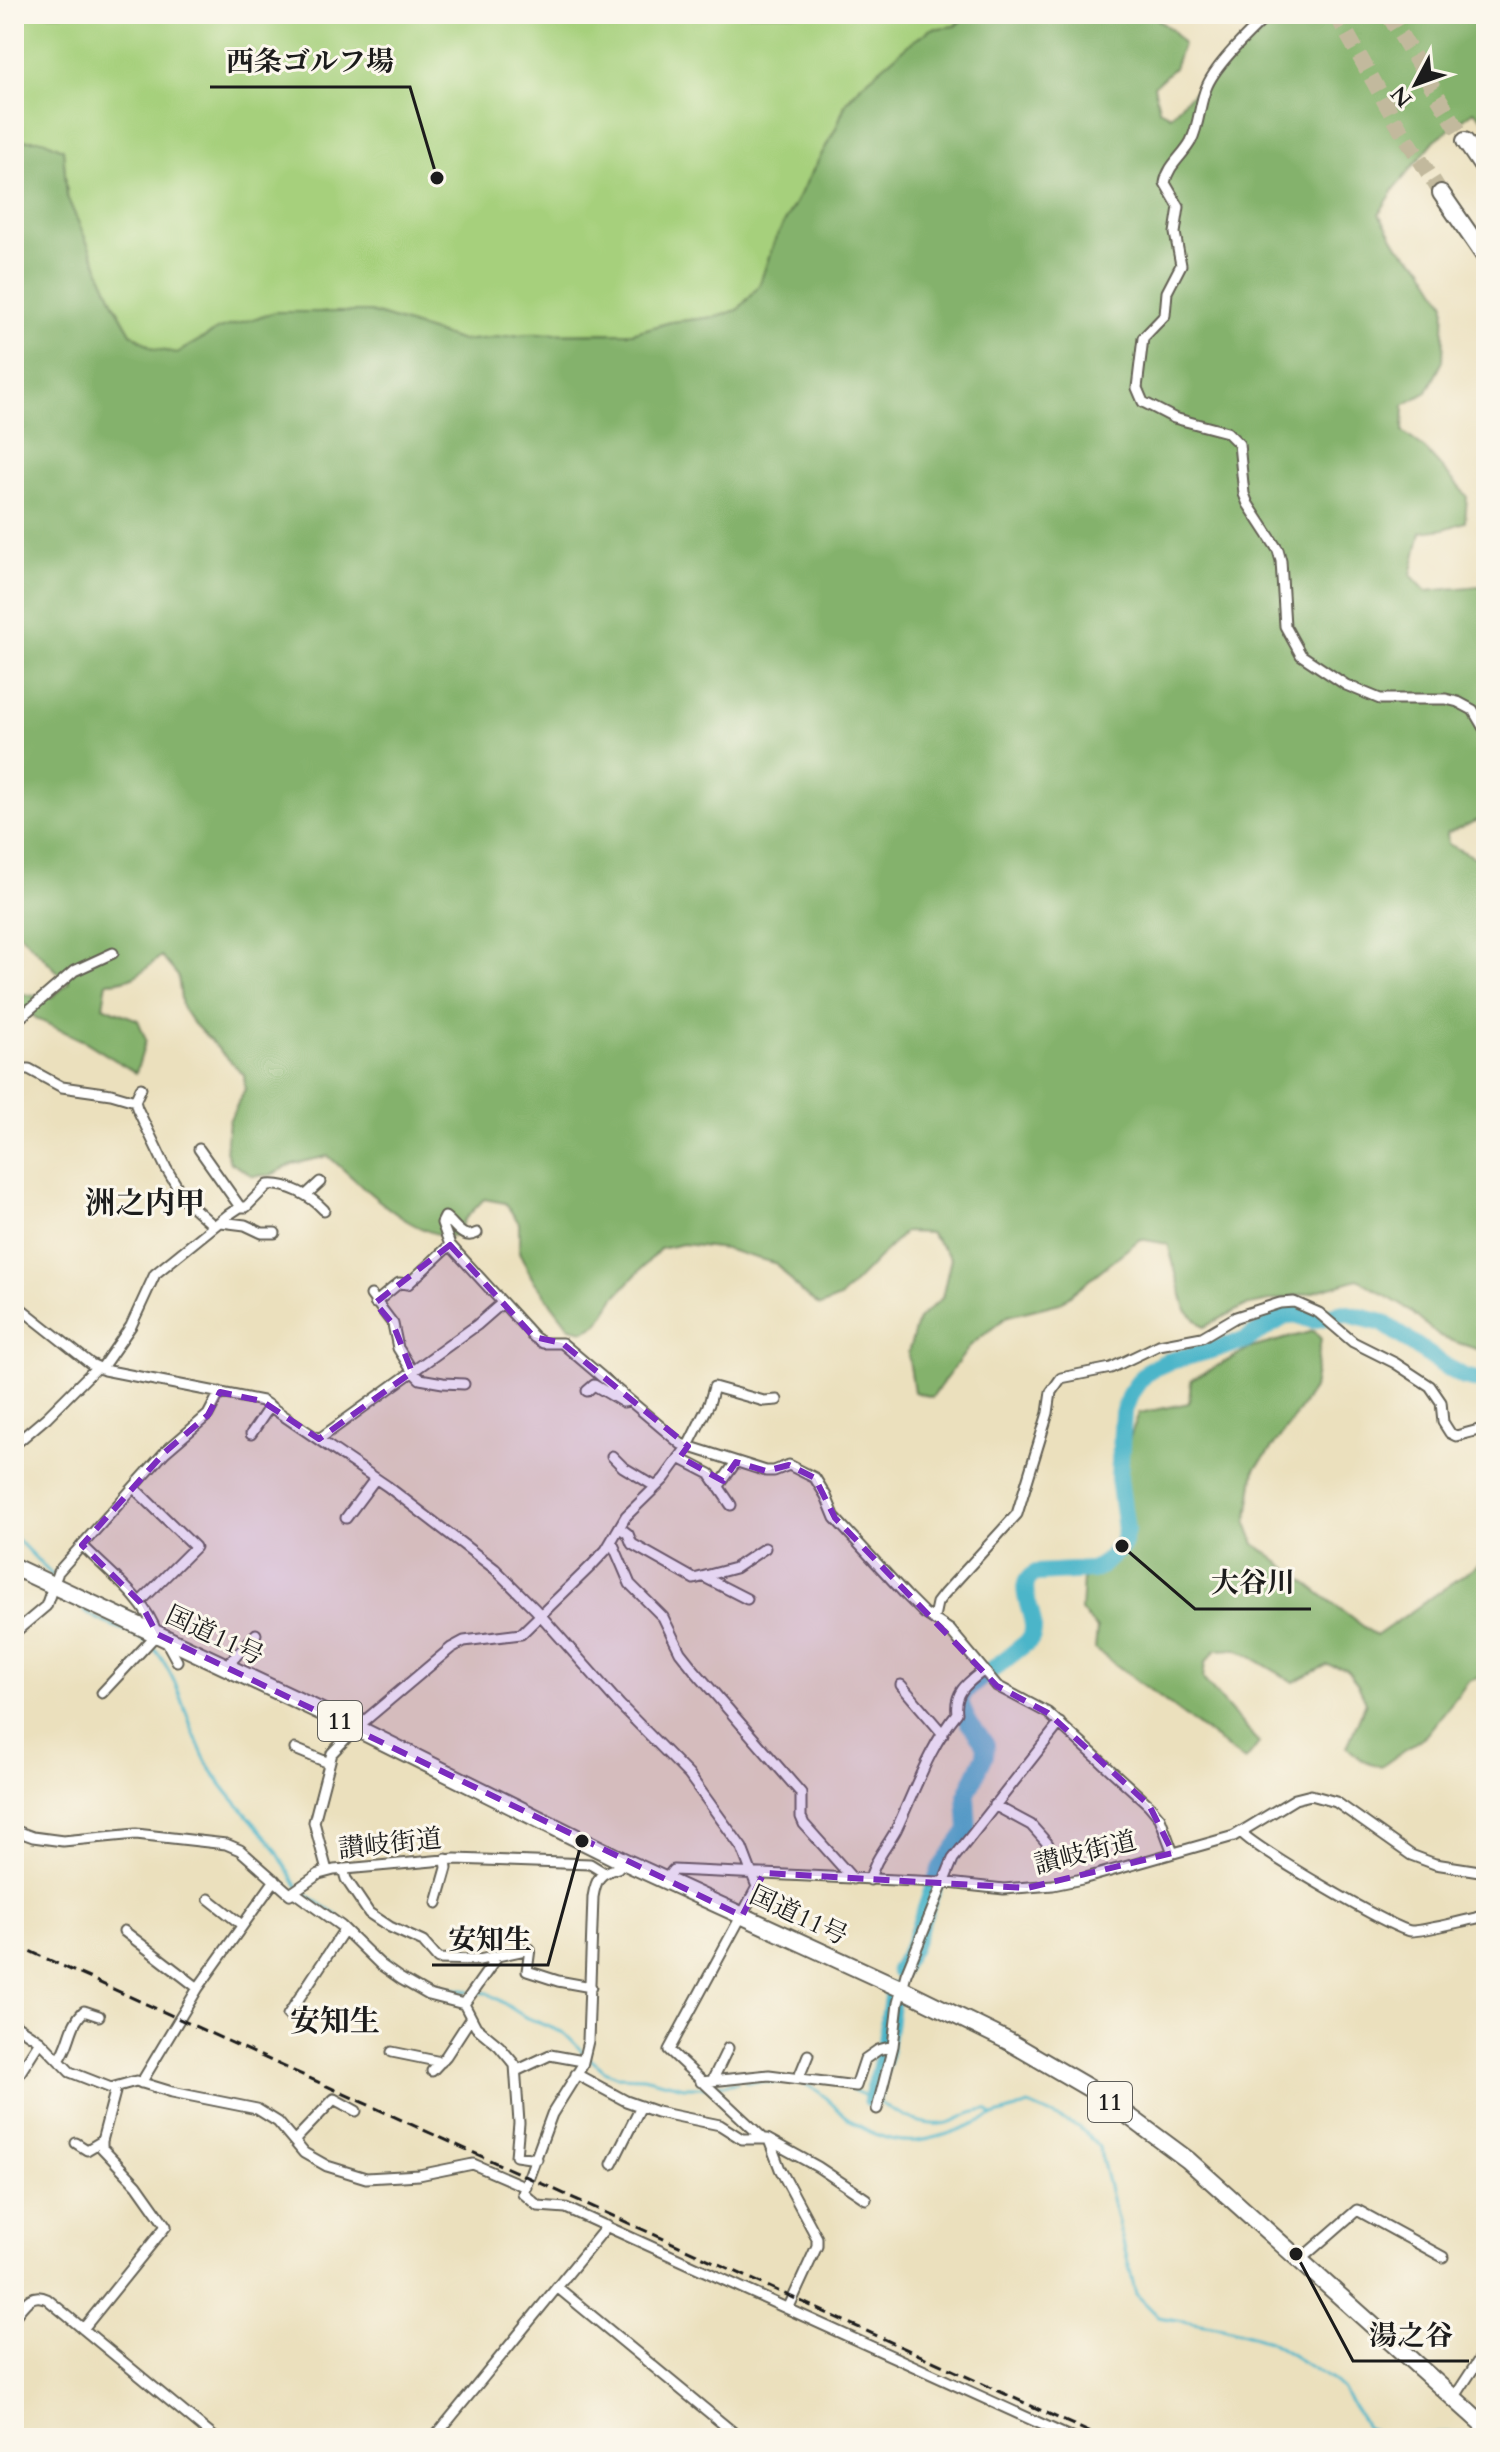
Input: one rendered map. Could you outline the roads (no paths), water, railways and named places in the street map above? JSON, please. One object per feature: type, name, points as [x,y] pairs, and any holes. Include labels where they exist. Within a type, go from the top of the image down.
[{"type":"highway","points":[[1465,141],[1486,172]]},
{"type":"highway","points":[[1441,193],[1486,258]]},
{"type":"highway","name":"国道11号","points":[[14,1567],[356,1728],[621,1860],[902,1989],[1008,2041],[1099,2094],[1188,2160],[1486,2427]]},
{"type":"street","points":[[1269,14],[1247,34],[1211,78],[1190,143],[1167,173],[1165,183],[1179,207],[1175,233],[1181,265],[1167,292],[1165,315],[1143,338],[1137,388],[1143,402],[1149,407],[1174,418],[1227,432],[1239,444],[1244,494],[1278,550],[1285,626],[1301,655],[1346,685],[1380,699],[1446,699],[1458,702],[1473,710],[1486,732]]},
{"type":"street","points":[[14,1023],[74,971],[113,953]]},
{"type":"street","points":[[14,1069],[29,1069],[62,1087],[135,1101]]},
{"type":"street","points":[[141,1088],[135,1101],[152,1141],[185,1200],[218,1224],[245,1225],[262,1233],[275,1233]]},
{"type":"street","points":[[199,1149],[240,1207]]},
{"type":"street","points":[[306,1195],[320,1182]]},
{"type":"street","points":[[14,1445],[99,1368],[131,1326],[155,1274],[240,1207],[246,1207],[259,1192],[273,1184],[306,1195],[324,1210]]},
{"type":"street","points":[[477,1233],[472,1236],[462,1234],[445,1217],[442,1223],[450,1245],[534,1337],[543,1343],[562,1343],[681,1444],[766,1471],[789,1465],[815,1478],[835,1518],[924,1613],[950,1630],[997,1686],[1048,1713],[1149,1805],[1160,1818],[1173,1853]]},
{"type":"street","points":[[450,1245],[408,1284],[399,1283],[373,1299],[393,1324],[398,1348],[420,1379],[464,1384]]},
{"type":"street","points":[[934,1617],[937,1603],[944,1594],[1017,1514],[1046,1420],[1051,1392],[1061,1378],[1111,1368],[1171,1341],[1194,1340],[1236,1317],[1286,1302],[1307,1307],[1319,1313],[1353,1342],[1395,1363],[1430,1386],[1441,1402],[1443,1422],[1450,1433],[1456,1436],[1486,1428]]},
{"type":"street","points":[[14,1303],[99,1368],[262,1401],[375,1479],[495,1569],[540,1615],[620,1705],[689,1775],[742,1848],[757,1887],[669,2046],[672,2054],[767,2139],[818,2167],[866,2199]]},
{"type":"street","points":[[319,1439],[477,1325],[501,1304]]},
{"type":"street","points":[[587,1391],[594,1385],[623,1402],[629,1401]]},
{"type":"street","points":[[327,1871],[314,1822],[329,1763],[337,1746],[451,1648],[464,1641],[521,1634],[591,1566],[612,1542],[626,1516],[656,1487],[679,1458],[709,1404],[714,1387],[764,1401],[777,1400]]},
{"type":"street","points":[[14,1633],[46,1606],[58,1572],[165,1452],[208,1415],[220,1392]]},
{"type":"street","points":[[251,1434],[270,1406]]},
{"type":"street","points":[[612,1456],[623,1467],[656,1487]]},
{"type":"street","points":[[679,1458],[710,1474],[731,1505]]},
{"type":"street","points":[[719,1486],[736,1462]]},
{"type":"street","points":[[346,1518],[375,1479]]},
{"type":"street","points":[[134,1488],[195,1547],[140,1602]]},
{"type":"street","points":[[620,1528],[628,1534],[632,1544],[694,1579],[735,1568],[765,1548]]},
{"type":"street","points":[[612,1542],[630,1584],[663,1617],[680,1652],[695,1671],[801,1793],[804,1824],[853,1879]]},
{"type":"street","points":[[82,1545],[140,1602],[177,1661]]},
{"type":"street","points":[[704,1577],[747,1599]]},
{"type":"street","points":[[226,1667],[256,1634]]},
{"type":"street","points":[[102,1693],[160,1636]]},
{"type":"street","points":[[870,1880],[873,1865],[892,1838],[931,1752],[957,1713],[956,1703],[961,1690],[984,1670]]},
{"type":"street","points":[[901,1685],[943,1734]]},
{"type":"street","points":[[877,2109],[893,2046],[902,1989],[937,1882],[1060,1723]]},
{"type":"street","points":[[295,1749],[329,1763]]},
{"type":"street","name":"讃岐街道","points":[[665,1880],[673,1870],[937,1882],[983,1889],[1053,1885],[1203,1846],[1241,1832],[1299,1797],[1317,1796],[1342,1805],[1411,1855],[1435,1864],[1486,1872]]},
{"type":"street","points":[[994,1805],[1031,1825],[1048,1844]]},
{"type":"street","points":[[14,1830],[33,1837],[63,1841],[136,1834],[226,1844],[240,1850],[290,1894],[294,1892],[344,1930],[381,1965],[401,1979],[429,1995],[464,2004]]},
{"type":"street","points":[[1241,1832],[1248,1841],[1297,1871],[1410,1931],[1477,1918],[1486,1913]]},
{"type":"street","points":[[437,1903],[447,1868],[446,1859]]},
{"type":"street","name":"讃岐街道","points":[[294,1892],[327,1871],[446,1859],[590,1864],[603,1872]]},
{"type":"street","points":[[621,1860],[618,1868],[603,1872],[596,1879],[588,2041],[583,2061],[552,2114],[523,2193],[538,2206],[566,2208],[1072,2438]]},
{"type":"street","points":[[343,1869],[346,1879],[369,1913],[423,1942],[438,1959],[479,1960],[530,1949],[527,1971],[591,1987]]},
{"type":"street","points":[[141,2083],[198,1988],[275,1880]]},
{"type":"street","points":[[209,1899],[242,1925]]},
{"type":"street","points":[[298,2021],[288,2015],[344,1930]]},
{"type":"street","points":[[124,1931],[198,1988]]},
{"type":"street","points":[[464,2004],[498,1956]]},
{"type":"street","points":[[464,2004],[476,2027],[512,2060],[516,2071],[519,2123],[516,2156],[537,2159]]},
{"type":"street","points":[[59,2060],[79,2015],[84,2011],[99,2016]]},
{"type":"street","points":[[432,2071],[470,2019]]},
{"type":"street","points":[[14,2024],[40,2041],[70,2072],[116,2088]]},
{"type":"street","points":[[14,2082],[40,2041]]},
{"type":"street","points":[[701,2082],[752,2076],[799,2077],[856,2086],[865,2059],[878,2050],[893,2046]]},
{"type":"street","points":[[712,2081],[728,2048]]},
{"type":"street","points":[[392,2052],[441,2062]]},
{"type":"street","points":[[516,2071],[550,2055],[583,2061]]},
{"type":"street","points":[[799,2077],[808,2055]]},
{"type":"street","points":[[576,2074],[641,2106],[720,2125],[742,2139],[767,2139]]},
{"type":"street","points":[[83,2329],[166,2226],[137,2185],[102,2148],[116,2088],[127,2082],[257,2109],[269,2114],[304,2153],[319,2162],[366,2178],[419,2175],[473,2164],[526,2187]]},
{"type":"street","points":[[295,2140],[334,2099],[356,2111]]},
{"type":"street","points":[[612,2164],[641,2106]]},
{"type":"street","points":[[767,2139],[817,2238],[817,2246],[788,2309]]},
{"type":"street","points":[[76,2143],[87,2150],[102,2141]]},
{"type":"street","points":[[1301,2259],[1357,2210],[1443,2257]]},
{"type":"street","points":[[434,2438],[607,2226]]},
{"type":"street","points":[[557,2287],[740,2438]]},
{"type":"street","points":[[14,2317],[27,2301],[39,2295],[215,2438]]},
{"type":"street","points":[[1454,2398],[1486,2349]]},
{"type":"waterway","points":[[899,1970],[913,1945],[940,1869],[968,1830],[966,1796],[985,1755],[986,1745],[967,1720],[960,1701],[965,1691],[1030,1640],[1033,1622],[1026,1594],[1029,1579],[1036,1573],[1092,1570],[1101,1566],[1122,1546],[1126,1530],[1119,1478],[1123,1414],[1130,1394],[1149,1370],[1244,1341],[1285,1316],[1295,1314],[1312,1320],[1344,1313],[1383,1323],[1464,1377],[1486,1382]]},
{"type":"waterway","points":[[14,1536],[53,1576]]},
{"type":"waterway","points":[[80,1606],[97,1619],[140,1638],[157,1652],[172,1678],[213,1773],[272,1844],[302,1890],[398,1966],[429,1983],[469,1991]]},
{"type":"waterway","points":[[872,2099],[884,2055],[893,1990]]},
{"type":"waterway","points":[[476,1992],[488,1993],[525,2017],[564,2033],[583,2052]]},
{"type":"waterway","points":[[588,2057],[616,2076],[643,2077],[684,2087],[705,2087]]},
{"type":"waterway","points":[[745,2082],[785,2082]]},
{"type":"waterway","points":[[713,2086],[737,2083]]},
{"type":"waterway","points":[[800,2083],[819,2092],[845,2116],[865,2129],[901,2141],[936,2137],[993,2116]]},
{"type":"waterway","points":[[850,2089],[875,2100]]},
{"type":"waterway","points":[[882,2104],[927,2124],[946,2123],[978,2111],[987,2110],[993,2116],[1029,2105],[1079,2127],[1099,2147],[1136,2294],[1159,2317],[1223,2328],[1269,2341],[1333,2381],[1342,2389],[1366,2426],[1388,2438]]},
{"type":"waterway","points":[[1413,2438],[1439,2433],[1484,2432]]},
{"type":"tunnel","points":[[1336,14],[1395,120],[1441,193]]},
{"type":"tunnel","points":[[1388,14],[1465,141]]},
{"type":"railway","points":[[14,1944],[1102,2438]]},
{"type":"place","name":"西条ゴルフ場","points":[[437,178]]},
{"type":"place","name":"大谷川","points":[[1122,1546]]},
{"type":"place","name":"安知生","points":[[582,1841]]},
{"type":"place","name":"湯之谷","points":[[1296,2254]]},
{"type":"district","name":"洲之内甲","points":[[145,1203]]},
{"type":"district","name":"安知生","points":[[335,2021]]}]
